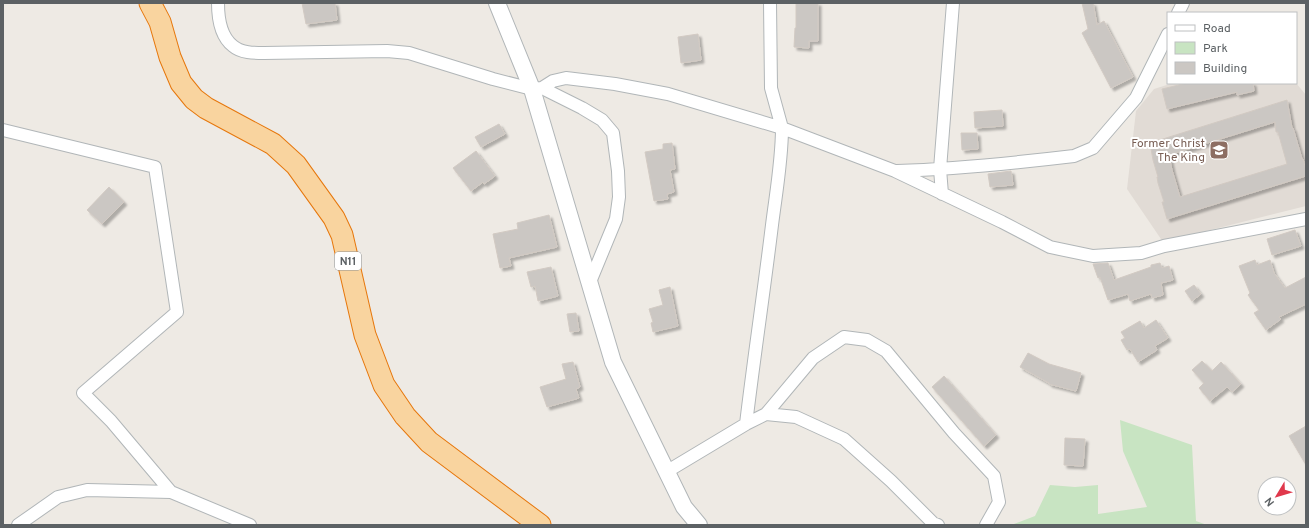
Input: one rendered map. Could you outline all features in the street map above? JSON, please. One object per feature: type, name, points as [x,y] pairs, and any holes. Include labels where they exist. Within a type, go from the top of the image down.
[{"type":"highway","name":"N11","points":[[150,3],[160,22],[170,57],[181,83],[194,99],[206,108],[273,144],[296,165],[334,218],[342,235],[365,335],[384,385],[405,416],[429,442],[540,525]]},
{"type":"street","points":[[218,3],[218,15],[223,34],[233,47],[248,53],[387,51],[409,53],[493,79],[537,88],[582,108],[602,120],[613,133],[618,171],[619,197],[616,220],[590,282]]},
{"type":"street","points":[[497,3],[537,88],[613,362],[684,507],[699,525]]},
{"type":"street","points":[[746,424],[782,147],[782,128],[771,88],[770,3]]},
{"type":"street","points":[[942,194],[940,169],[952,3]]},
{"type":"street","points":[[1178,12],[1183,3]]},
{"type":"street","points":[[895,171],[998,165],[1074,156],[1093,148],[1136,98],[1167,36]]},
{"type":"street","points":[[537,88],[553,81],[566,78],[615,84],[668,94],[782,128],[895,171],[1002,222],[1050,247],[1093,256],[1141,253],[1164,246],[1306,219]]},
{"type":"street","points":[[3,130],[155,167],[177,312],[84,392],[171,492]]},
{"type":"street","points":[[666,472],[746,424],[766,414],[813,358],[844,337],[867,340],[886,351],[954,433],[994,476],[999,502],[986,525]]},
{"type":"street","points":[[766,414],[796,417],[844,439],[891,481],[933,523],[938,525]]},
{"type":"street","points":[[18,525],[58,497],[87,490],[171,492],[250,525]]},
{"type":"shaded area","name":"Former Christ The King","points":[[1170,84],[1297,84],[1306,95],[1306,206],[1163,242],[1127,189],[1136,111],[1154,89]]},
{"type":"green space","points":[[1120,420],[1192,445],[1196,521],[1207,525],[1011,525],[1035,516],[1050,485],[1075,487],[1098,485],[1098,514],[1147,507],[1123,451]]},
{"type":"building","points":[[302,3],[335,3],[337,20],[306,24]]},
{"type":"building","points":[[796,3],[818,3],[818,41],[809,41],[809,48],[794,47]]},
{"type":"building","points":[[1082,3],[1093,3],[1097,25],[1104,21],[1133,77],[1111,88],[1082,33],[1088,29]]},
{"type":"building","points":[[698,34],[701,60],[681,63],[678,37]]},
{"type":"building","points":[[1183,84],[1253,84],[1254,91],[1237,95],[1237,92],[1167,109],[1162,89]]},
{"type":"building","points":[[1287,100],[1292,128],[1303,159],[1306,176],[1167,219],[1150,143]],"holes":[[[1275,122],[1276,132],[1278,132],[1287,164],[1180,197],[1169,155]]]},
{"type":"building","points":[[1002,110],[1003,126],[975,128],[974,112]]},
{"type":"building","points":[[499,124],[505,134],[481,147],[475,137]]},
{"type":"building","points":[[961,133],[977,133],[978,149],[962,150]]},
{"type":"building","points":[[672,143],[675,169],[670,170],[674,192],[667,194],[668,199],[654,201],[645,152],[663,149],[663,144]]},
{"type":"building","points":[[476,151],[495,176],[484,184],[483,182],[471,191],[453,168]]},
{"type":"building","points":[[1011,171],[1013,185],[990,187],[988,174]]},
{"type":"building","points":[[109,187],[124,202],[102,224],[87,210]]},
{"type":"building","points":[[549,215],[557,247],[509,258],[511,266],[500,268],[493,234],[518,229],[517,223]]},
{"type":"building","points":[[1295,230],[1301,246],[1272,255],[1267,239]]},
{"type":"building","points":[[1255,260],[1257,265],[1270,260],[1274,273],[1285,288],[1306,277],[1306,304],[1279,317],[1281,319],[1266,330],[1254,313],[1259,310],[1248,295],[1250,293],[1239,266]]},
{"type":"building","points":[[1108,263],[1114,280],[1151,267],[1151,265],[1160,263],[1162,268],[1169,266],[1173,280],[1161,283],[1163,295],[1152,298],[1151,294],[1130,301],[1128,294],[1108,300],[1100,277],[1098,278],[1093,264]]},
{"type":"building","points":[[551,267],[558,296],[538,301],[535,286],[531,287],[527,272]]},
{"type":"building","points":[[1194,285],[1201,294],[1192,301],[1185,291]]},
{"type":"building","points":[[670,287],[678,326],[653,332],[651,323],[653,322],[649,309],[663,305],[659,290]]},
{"type":"building","points":[[576,313],[579,331],[570,332],[567,314]]},
{"type":"building","points":[[1156,320],[1168,338],[1155,346],[1157,350],[1138,362],[1130,349],[1127,350],[1121,340],[1125,338],[1121,332],[1140,321],[1144,328]]},
{"type":"building","points":[[1028,353],[1049,364],[1081,373],[1076,391],[1049,384],[1020,367]]},
{"type":"building","points":[[1202,361],[1212,371],[1221,362],[1241,384],[1232,392],[1227,387],[1210,401],[1199,388],[1204,383],[1192,370]]},
{"type":"building","points":[[573,362],[580,387],[576,389],[579,398],[547,407],[540,387],[566,379],[562,364]]},
{"type":"building","points":[[944,376],[996,435],[984,446],[932,387]]},
{"type":"building","points":[[1306,426],[1306,465],[1289,436]]},
{"type":"building","points":[[1065,438],[1085,439],[1083,466],[1064,465]]},
{"type":"place","name":"Former Christ The King","points":[[1219,150]]}]
